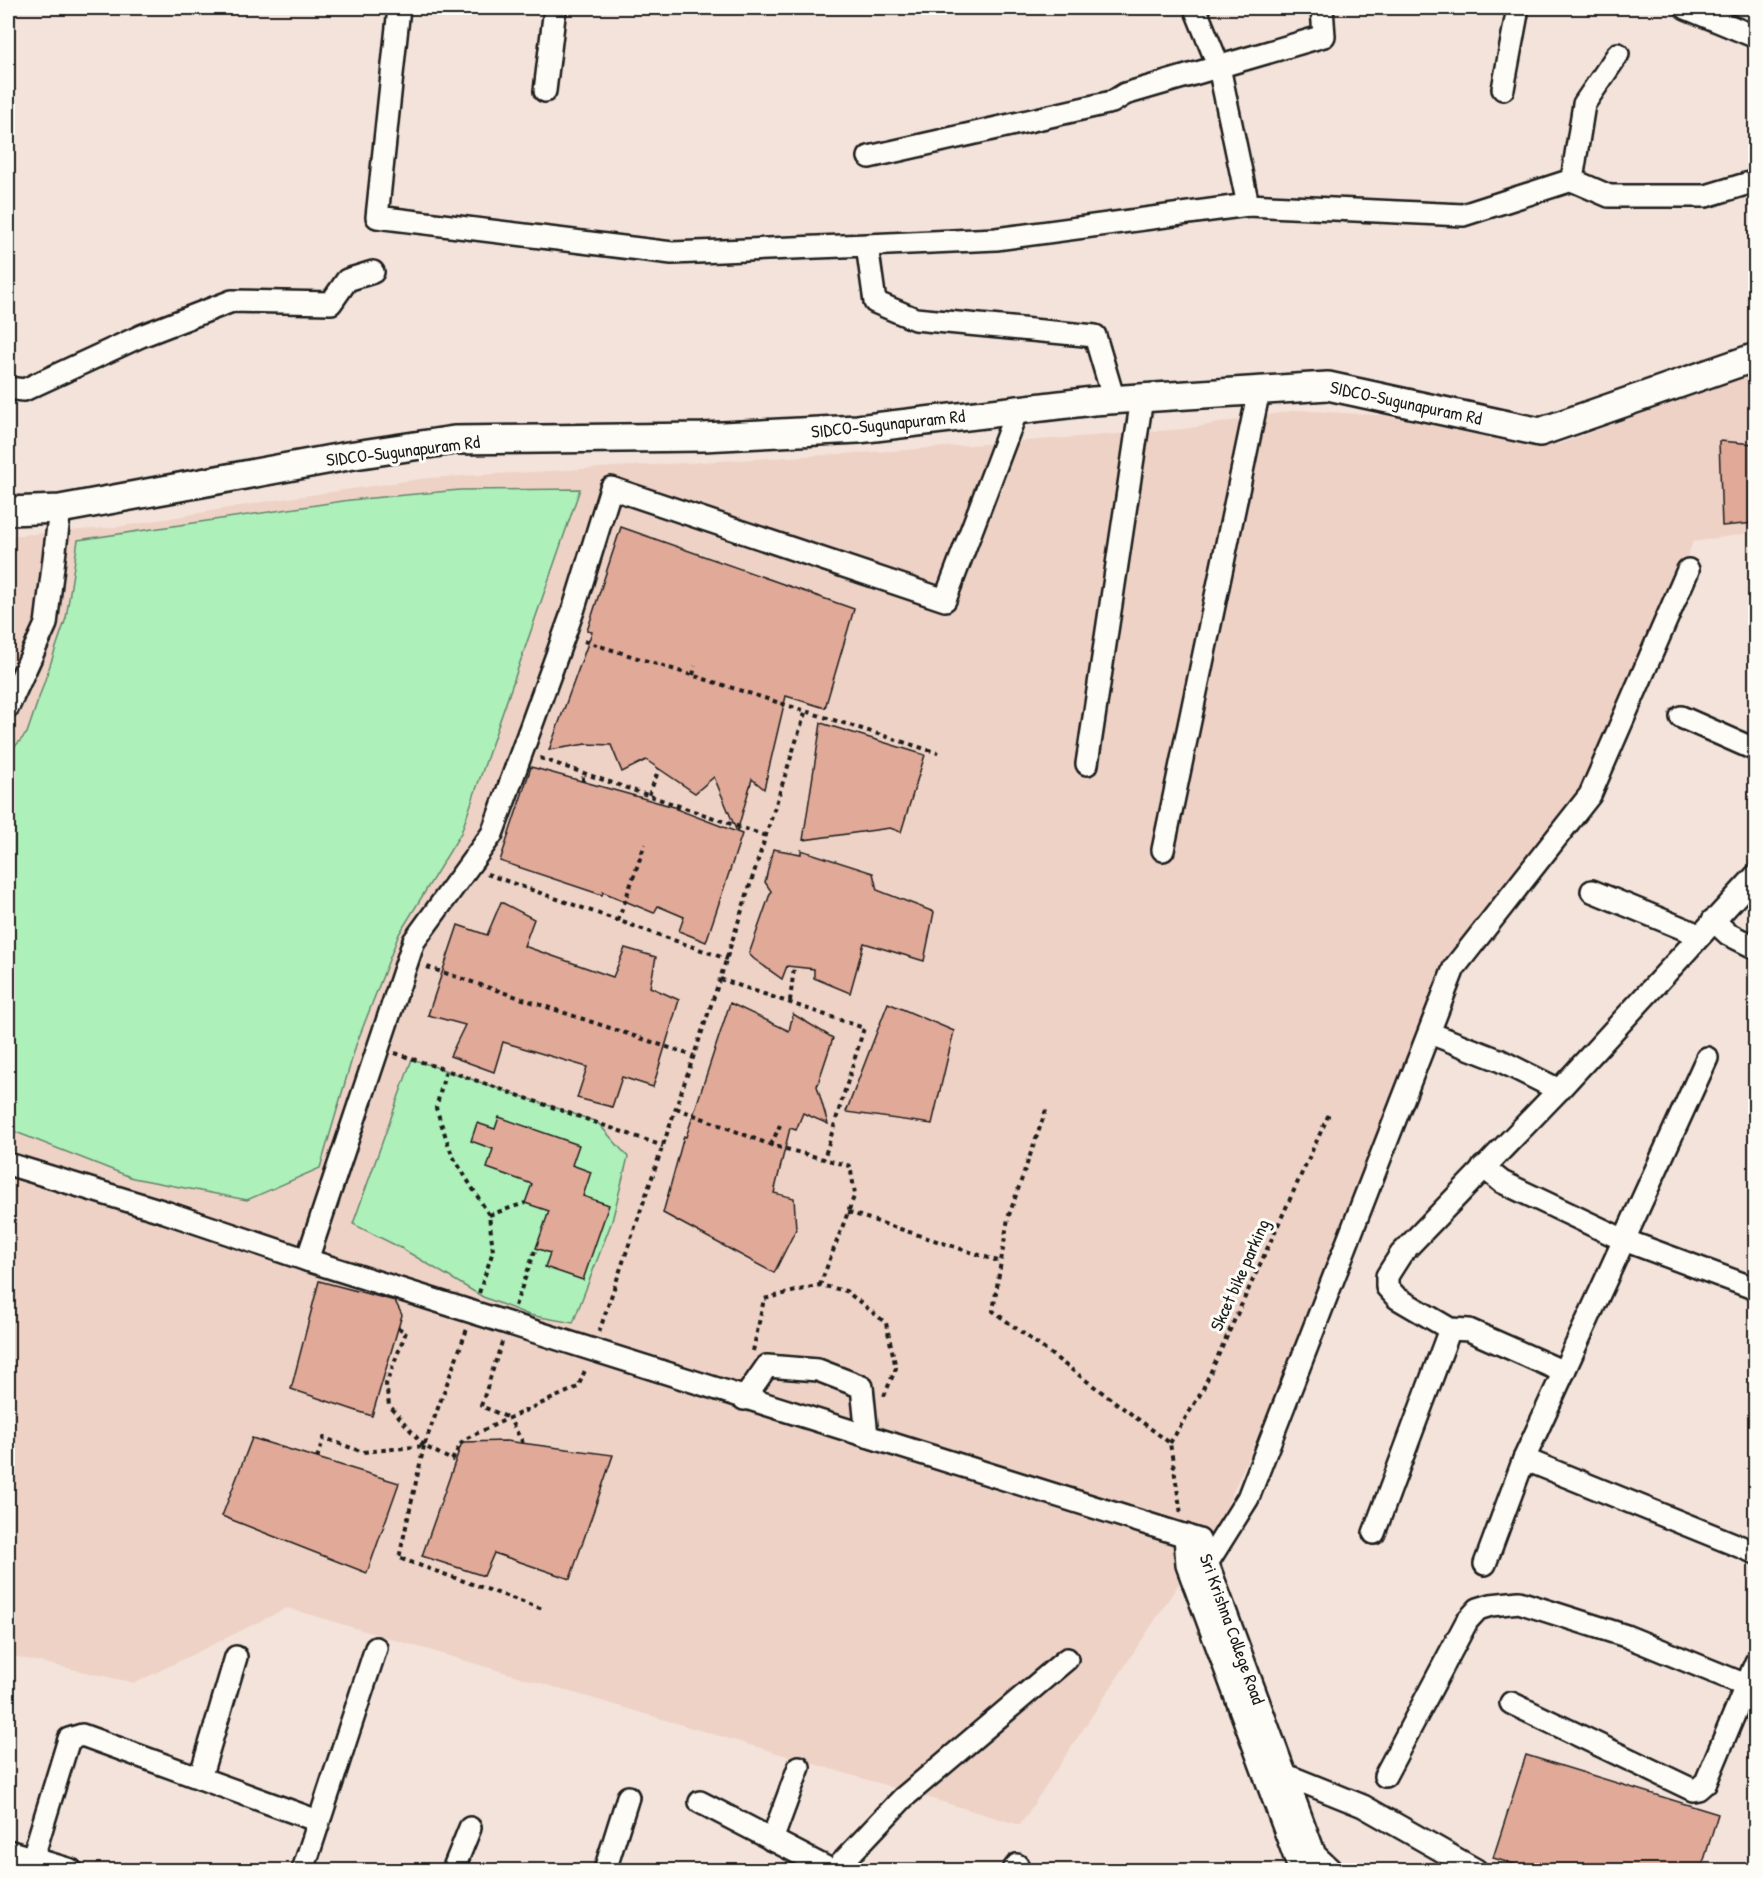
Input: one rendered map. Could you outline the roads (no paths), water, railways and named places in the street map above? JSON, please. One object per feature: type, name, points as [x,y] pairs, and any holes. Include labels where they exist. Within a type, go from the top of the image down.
[{"type":"street","points":[[399,8],[377,217],[672,253],[996,239],[1248,205],[1463,215],[1572,180],[1609,196],[1706,196],[1755,181]]},
{"type":"street","points":[[545,91],[555,8]]},
{"type":"street","points":[[1195,8],[1219,67],[1248,205]]},
{"type":"street","points":[[869,157],[1112,102],[1125,94],[1324,36],[1322,8]]},
{"type":"street","points":[[1503,89],[1518,8]]},
{"type":"street","points":[[1687,8],[1755,37]]},
{"type":"street","points":[[1572,180],[1584,104],[1618,54]]},
{"type":"street","points":[[867,245],[875,302],[915,319],[1095,336],[1114,400]]},
{"type":"street","points":[[8,388],[24,390],[141,336],[232,301],[331,303],[347,280],[373,272]]},
{"type":"street","name":"SIDCO-Sugunapuram Rd","points":[[8,511],[60,509],[348,456],[454,440],[703,437],[858,429],[1114,400],[1328,386],[1540,432],[1755,357]]},
{"type":"street","points":[[1163,850],[1259,390]]},
{"type":"street","points":[[1087,764],[1142,398]]},
{"type":"street","points":[[307,1260],[414,941],[492,834],[565,635],[611,488],[945,600],[1017,410]]},
{"type":"street","points":[[8,707],[46,624],[60,509]]},
{"type":"street","points":[[1194,1584],[1206,1561],[1248,1498],[1454,968],[1590,795],[1688,570]]},
{"type":"street","points":[[1681,717],[1755,750]]},
{"type":"street","points":[[1564,1372],[1469,1330],[1450,1329],[1397,1298],[1387,1287],[1387,1276],[1401,1254],[1559,1090],[1755,876]]},
{"type":"street","points":[[1592,891],[1728,934],[1755,948]]},
{"type":"street","points":[[1440,1037],[1499,1060],[1559,1090]]},
{"type":"street","points":[[1485,1564],[1524,1459],[1707,1058]]},
{"type":"street","name":"Sri Krishna College Road","points":[[8,1164],[165,1212],[307,1260],[744,1399],[1199,1540],[1315,1855],[1331,1870]]},
{"type":"street","points":[[1483,1167],[1502,1182],[1624,1240],[1755,1289]]},
{"type":"street","points":[[1374,1533],[1450,1329]]},
{"type":"street","points":[[744,1399],[767,1366],[818,1370],[862,1387],[867,1436]]},
{"type":"street","points":[[1524,1459],[1755,1553]]},
{"type":"street","points":[[1185,1535],[1186,1565],[1297,1863],[1304,1870]]},
{"type":"street","points":[[1385,1776],[1467,1621],[1478,1609],[1491,1605],[1520,1602],[1626,1636],[1746,1685]]},
{"type":"street","points":[[303,1870],[376,1648]]},
{"type":"street","points":[[200,1778],[236,1657]]},
{"type":"street","points":[[836,1870],[903,1798],[1067,1659]]},
{"type":"street","points":[[1511,1703],[1693,1790],[1698,1790],[1706,1782],[1755,1662]]},
{"type":"street","points":[[30,1864],[69,1739],[74,1736],[82,1735],[318,1821]]},
{"type":"street","points":[[772,1840],[799,1767]]},
{"type":"street","points":[[1286,1775],[1363,1806],[1476,1870]]},
{"type":"street","points":[[605,1870],[628,1797]]},
{"type":"street","points":[[700,1802],[831,1870]]},
{"type":"street","points":[[453,1870],[470,1828]]},
{"type":"street","points":[[8,1851],[30,1864],[71,1870]]}]
